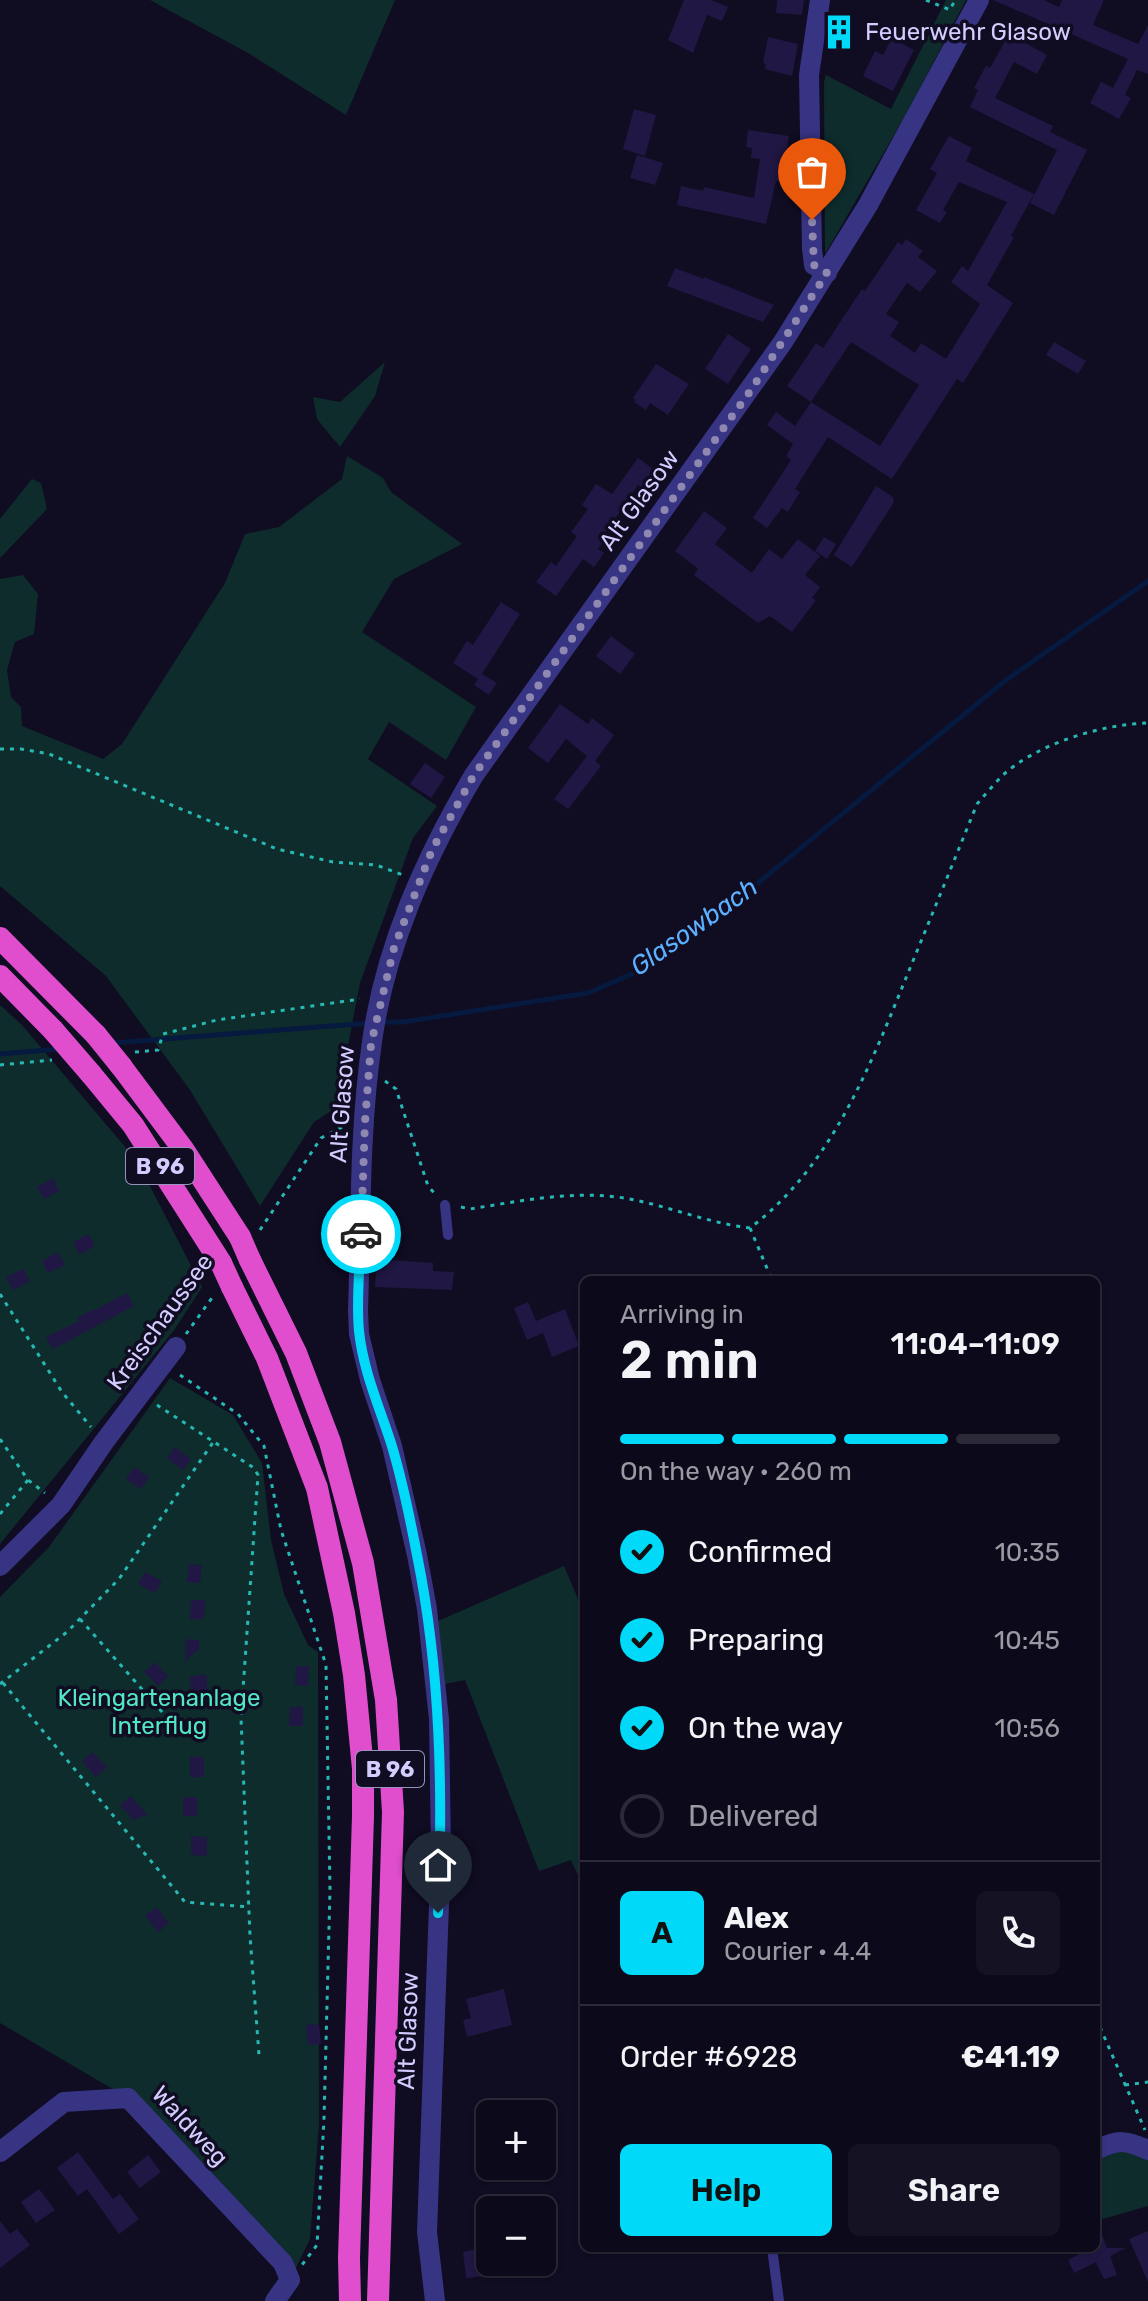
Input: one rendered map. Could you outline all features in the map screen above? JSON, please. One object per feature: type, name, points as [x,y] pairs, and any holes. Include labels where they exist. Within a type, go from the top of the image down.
[{"type":"highway","name":"B 96","points":[[0,938],[124,1060],[165,1123],[248,1236],[250,1260],[296,1353],[330,1442],[363,1563],[386,1700],[393,1812],[378,2301]]},
{"type":"highway","name":"B 96","points":[[0,976],[53,1030],[133,1125],[221,1263],[224,1290],[267,1358],[317,1488],[344,1613],[360,1723],[363,1769],[350,2301]]},
{"type":"street","points":[[820,0],[809,75],[812,233],[814,265],[827,273]]},
{"type":"street","name":"Alt Glasow","points":[[435,2301],[427,2232],[441,1850],[439,1719],[427,1609],[417,1555],[392,1446],[370,1380],[359,1334],[365,1122],[371,1044],[379,1000],[418,881],[474,775],[751,390],[827,273],[916,121],[979,0]]},
{"type":"street","name":"Kreischaussee","points":[[0,1566],[61,1505],[176,1347]]},
{"type":"street","name":"Waldweg","points":[[0,2152],[64,2102],[128,2098],[283,2263],[290,2280]]},
{"type":"street","points":[[1100,2148],[1128,2141],[1148,2150]]},
{"type":"street","points":[[275,2301],[290,2280]]},
{"type":"lane","points":[[445,1205],[448,1235]]},
{"type":"lane","points":[[773,2252],[779,2301]]},
{"type":"path","points":[[926,0],[950,10],[955,0]]},
{"type":"path","points":[[369,1074],[396,1089],[428,1186],[445,1205],[470,1209],[540,1198],[624,1198],[724,1225],[750,1228],[773,1210],[818,1159],[862,1083],[977,804],[1004,774],[1047,748],[1077,736],[1134,723],[1148,723]]},
{"type":"path","points":[[0,749],[49,754],[277,849],[333,862],[376,865],[418,881]]},
{"type":"path","points":[[124,1060],[158,1050],[163,1034],[217,1020],[354,999],[379,1000]]},
{"type":"path","points":[[0,1065],[63,1059]]},
{"type":"path","points":[[248,1236],[321,1138],[337,1127],[365,1122]]},
{"type":"path","points":[[750,1228],[770,1276]]},
{"type":"path","name":"Kreischaussee","points":[[176,1347],[224,1290]]},
{"type":"path","points":[[0,1294],[62,1392],[94,1430]]},
{"type":"path","points":[[163,1364],[238,1414],[264,1446],[281,1530],[326,1665],[330,1890],[317,2245],[290,2280]]},
{"type":"path","points":[[158,1406],[254,1468],[258,1475],[241,1718],[259,2055]]},
{"type":"path","points":[[0,1439],[28,1480],[44,1492]]},
{"type":"path","points":[[214,1441],[119,1579],[67,1632],[1,1683],[185,1902],[249,1907]]},
{"type":"path","points":[[0,1514],[28,1480]]},
{"type":"path","points":[[80,1619],[164,1714]]},
{"type":"path","points":[[1100,2027],[1148,2137]]},
{"type":"path","points":[[1125,2085],[1148,2082]]},
{"type":"path","points":[[1142,2122],[1148,2119]]},
{"type":"green space","points":[[150,0],[395,0],[346,115],[248,53]]},
{"type":"green space","points":[[946,0],[966,0],[905,116],[825,254],[826,75],[891,109]]},
{"type":"green space","points":[[385,362],[375,396],[340,447],[317,419],[313,397],[340,402]]},
{"type":"green space","points":[[347,456],[383,478],[391,492],[462,544],[394,579],[362,632],[476,707],[446,760],[389,722],[368,759],[437,806],[413,838],[360,983],[336,1108],[314,1122],[260,1206],[190,1090],[106,976],[0,886],[0,579],[23,575],[38,594],[34,634],[15,642],[7,670],[11,697],[21,707],[22,726],[103,759],[122,744],[225,583],[245,534],[279,527],[342,479]]},
{"type":"green space","points":[[32,479],[41,483],[47,509],[0,558],[0,519]]},
{"type":"green space","points":[[0,1005],[22,1025],[137,1161],[202,1287],[175,1329],[0,1544]]},
{"type":"green space","name":"Kleingartenanlage Interflug","points":[[170,1378],[233,1415],[262,1463],[271,1540],[284,1594],[308,1645],[318,1652],[319,2124],[310,2239],[290,2280],[128,2098],[0,2023],[0,1597],[49,1547]]},
{"type":"green space","points":[[564,1566],[580,1604],[580,1880],[571,1860],[539,1871],[465,1680],[445,1684],[438,1621]]},
{"type":"green space","points":[[1113,2147],[1148,2154],[1148,2206],[1100,2220],[1100,2152]]},
{"type":"building","points":[[684,0],[711,0],[728,7],[722,21],[707,15],[693,53],[668,40]]},
{"type":"building","points":[[777,0],[804,0],[802,15],[776,13]]},
{"type":"building","points":[[993,0],[1044,0],[1059,7],[1062,0],[1104,0],[1093,25],[1138,44],[1148,25],[1148,74],[1137,70],[1125,95],[1131,98],[1119,119],[1090,103],[1101,82],[1113,88],[1128,59]]},
{"type":"building","name":"Feuerwehr Glasow","points":[[835,18],[851,23],[843,47],[828,42]]},
{"type":"building","points":[[1009,34],[1047,55],[1037,74],[1014,62],[995,98],[1053,126],[1050,132],[1087,150],[1054,215],[1030,203],[1057,150],[970,107],[978,90],[974,88],[986,66],[990,68]]},
{"type":"building","points":[[768,37],[798,44],[792,76],[765,69],[766,64],[763,63]]},
{"type":"building","points":[[892,38],[914,50],[893,91],[863,76],[875,51],[883,55]]},
{"type":"building","points":[[634,109],[656,115],[645,156],[623,149]]},
{"type":"building","points":[[748,130],[789,136],[782,182],[776,181],[766,224],[677,205],[681,186],[703,191],[704,187],[754,198],[760,159],[751,158],[752,148],[746,147]]},
{"type":"building","points":[[949,136],[972,148],[966,161],[1034,194],[987,285],[1013,303],[963,383],[957,379],[892,479],[828,437],[795,489],[800,492],[788,512],[782,508],[767,528],[753,518],[791,460],[786,456],[793,444],[767,425],[776,412],[795,426],[811,402],[787,386],[816,343],[823,348],[898,242],[902,245],[906,239],[923,251],[918,257],[937,271],[920,292],[907,283],[886,314],[899,322],[890,336],[915,353],[921,343],[946,359],[980,304],[951,282],[962,266],[968,271],[1007,202],[959,182],[943,210],[947,212],[940,223],[916,210],[937,173],[930,169]],"holes":[[[851,342],[919,385],[880,446],[811,402]]]},
{"type":"building","points":[[637,155],[663,163],[655,185],[630,178]]},
{"type":"building","points":[[675,268],[774,305],[763,322],[667,286]]},
{"type":"building","points":[[728,334],[751,349],[728,384],[705,369]]},
{"type":"building","points":[[1054,342],[1086,361],[1078,374],[1046,355]]},
{"type":"building","points":[[656,364],[689,384],[668,415],[650,403],[646,410],[633,398]]},
{"type":"building","points":[[638,458],[656,471],[643,489],[638,485],[602,538],[605,540],[598,549],[604,553],[594,567],[583,559],[556,596],[536,582],[551,562],[556,566],[577,536],[571,532],[588,509],[582,505],[596,484],[612,494]]},
{"type":"building","points":[[876,486],[893,497],[894,502],[852,567],[834,555]]},
{"type":"building","points":[[704,511],[727,528],[715,544],[752,573],[769,549],[782,559],[798,539],[820,556],[805,575],[820,587],[812,598],[816,600],[792,632],[770,616],[758,623],[694,575],[698,569],[675,551]]},
{"type":"building","points":[[824,537],[836,544],[827,559],[815,551]]},
{"type":"building","points":[[501,602],[520,614],[482,674],[497,683],[489,695],[474,685],[478,679],[453,663],[467,641],[473,645]]},
{"type":"building","points":[[611,636],[635,654],[620,674],[596,656]]},
{"type":"building","points":[[560,704],[588,724],[592,718],[614,735],[595,761],[601,766],[568,809],[554,799],[587,756],[566,739],[548,763],[528,748]]},
{"type":"building","points":[[425,763],[445,777],[431,798],[410,784]]},
{"type":"building","points":[[53,1178],[59,1191],[44,1199],[37,1187]]},
{"type":"building","points":[[89,1234],[95,1246],[79,1255],[73,1242]]},
{"type":"building","points":[[58,1252],[65,1265],[48,1273],[42,1261]]},
{"type":"building","points":[[377,1259],[433,1263],[433,1271],[454,1272],[452,1290],[375,1287]]},
{"type":"building","points":[[23,1269],[30,1281],[13,1290],[6,1277]]},
{"type":"building","points":[[127,1293],[134,1306],[53,1349],[46,1337]]},
{"type":"building","points":[[528,1302],[536,1321],[565,1309],[579,1346],[552,1357],[543,1333],[527,1340],[514,1308]]},
{"type":"building","points":[[175,1447],[191,1459],[183,1470],[167,1458]]},
{"type":"building","points":[[134,1467],[149,1477],[141,1489],[126,1479]]},
{"type":"building","points":[[189,1564],[202,1565],[200,1583],[187,1582]]},
{"type":"building","points":[[145,1572],[162,1581],[155,1593],[138,1584]]},
{"type":"building","points":[[191,1600],[205,1600],[204,1619],[190,1619]]},
{"type":"building","points":[[186,1639],[199,1640],[199,1649],[185,1661]]},
{"type":"building","points":[[155,1662],[168,1677],[158,1686],[144,1672]]},
{"type":"building","points":[[296,1666],[309,1666],[308,1686],[295,1685]]},
{"type":"building","points":[[207,1675],[207,1695],[191,1695],[190,1676]]},
{"type":"building","points":[[290,1707],[303,1707],[303,1726],[289,1726]]},
{"type":"building","points":[[92,1752],[107,1767],[96,1777],[82,1761]]},
{"type":"building","points":[[190,1757],[204,1757],[204,1777],[190,1777]]},
{"type":"building","points":[[131,1796],[148,1816],[134,1821],[120,1805]]},
{"type":"building","points":[[183,1797],[197,1797],[197,1816],[183,1816]]},
{"type":"building","points":[[191,1836],[207,1837],[207,1856],[191,1855]]},
{"type":"building","points":[[156,1907],[169,1923],[158,1932],[145,1916]]},
{"type":"building","points":[[504,1989],[512,2025],[467,2037],[463,2020],[471,2018],[466,1999]]},
{"type":"building","points":[[319,2024],[321,2044],[308,2045],[306,2025]]},
{"type":"building","points":[[78,2152],[113,2199],[120,2194],[139,2219],[119,2234],[87,2189],[78,2196],[57,2168]]},
{"type":"building","points":[[148,2155],[161,2172],[140,2188],[127,2172]]},
{"type":"building","points":[[39,2189],[55,2210],[36,2223],[21,2202]]},
{"type":"building","points":[[0,2221],[10,2234],[17,2229],[30,2245],[0,2268]]},
{"type":"building","points":[[1100,2229],[1107,2248],[1126,2248],[1110,2256],[1117,2275],[1104,2279],[1096,2262],[1074,2273],[1068,2260],[1083,2252],[1100,2252]]},
{"type":"building","points":[[1148,2231],[1148,2282],[1129,2239]]},
{"type":"building","points":[[476,2249],[476,2276],[488,2276],[466,2278],[463,2252]]},
{"type":"waterway","name":"Glasowbach","points":[[380,1022],[403,1022],[588,993],[636,972],[731,905],[1006,680],[1148,581]]},
{"type":"waterway","name":"Glasowbach","points":[[113,1043],[370,1023]]},
{"type":"waterway","name":"Glasowbach","points":[[0,1054],[59,1049]]},
{"type":"way so far","points":[[361,1234],[371,1044],[379,1000],[418,881],[474,775],[751,390],[827,273],[814,265],[812,220]]},
{"type":"place","name":"Feuerwehr Glasow","points":[[839,32]]},
{"type":"route","points":[[361,1234],[359,1334],[370,1380],[392,1446],[427,1609],[439,1719],[441,1850],[438,1913]]}]
